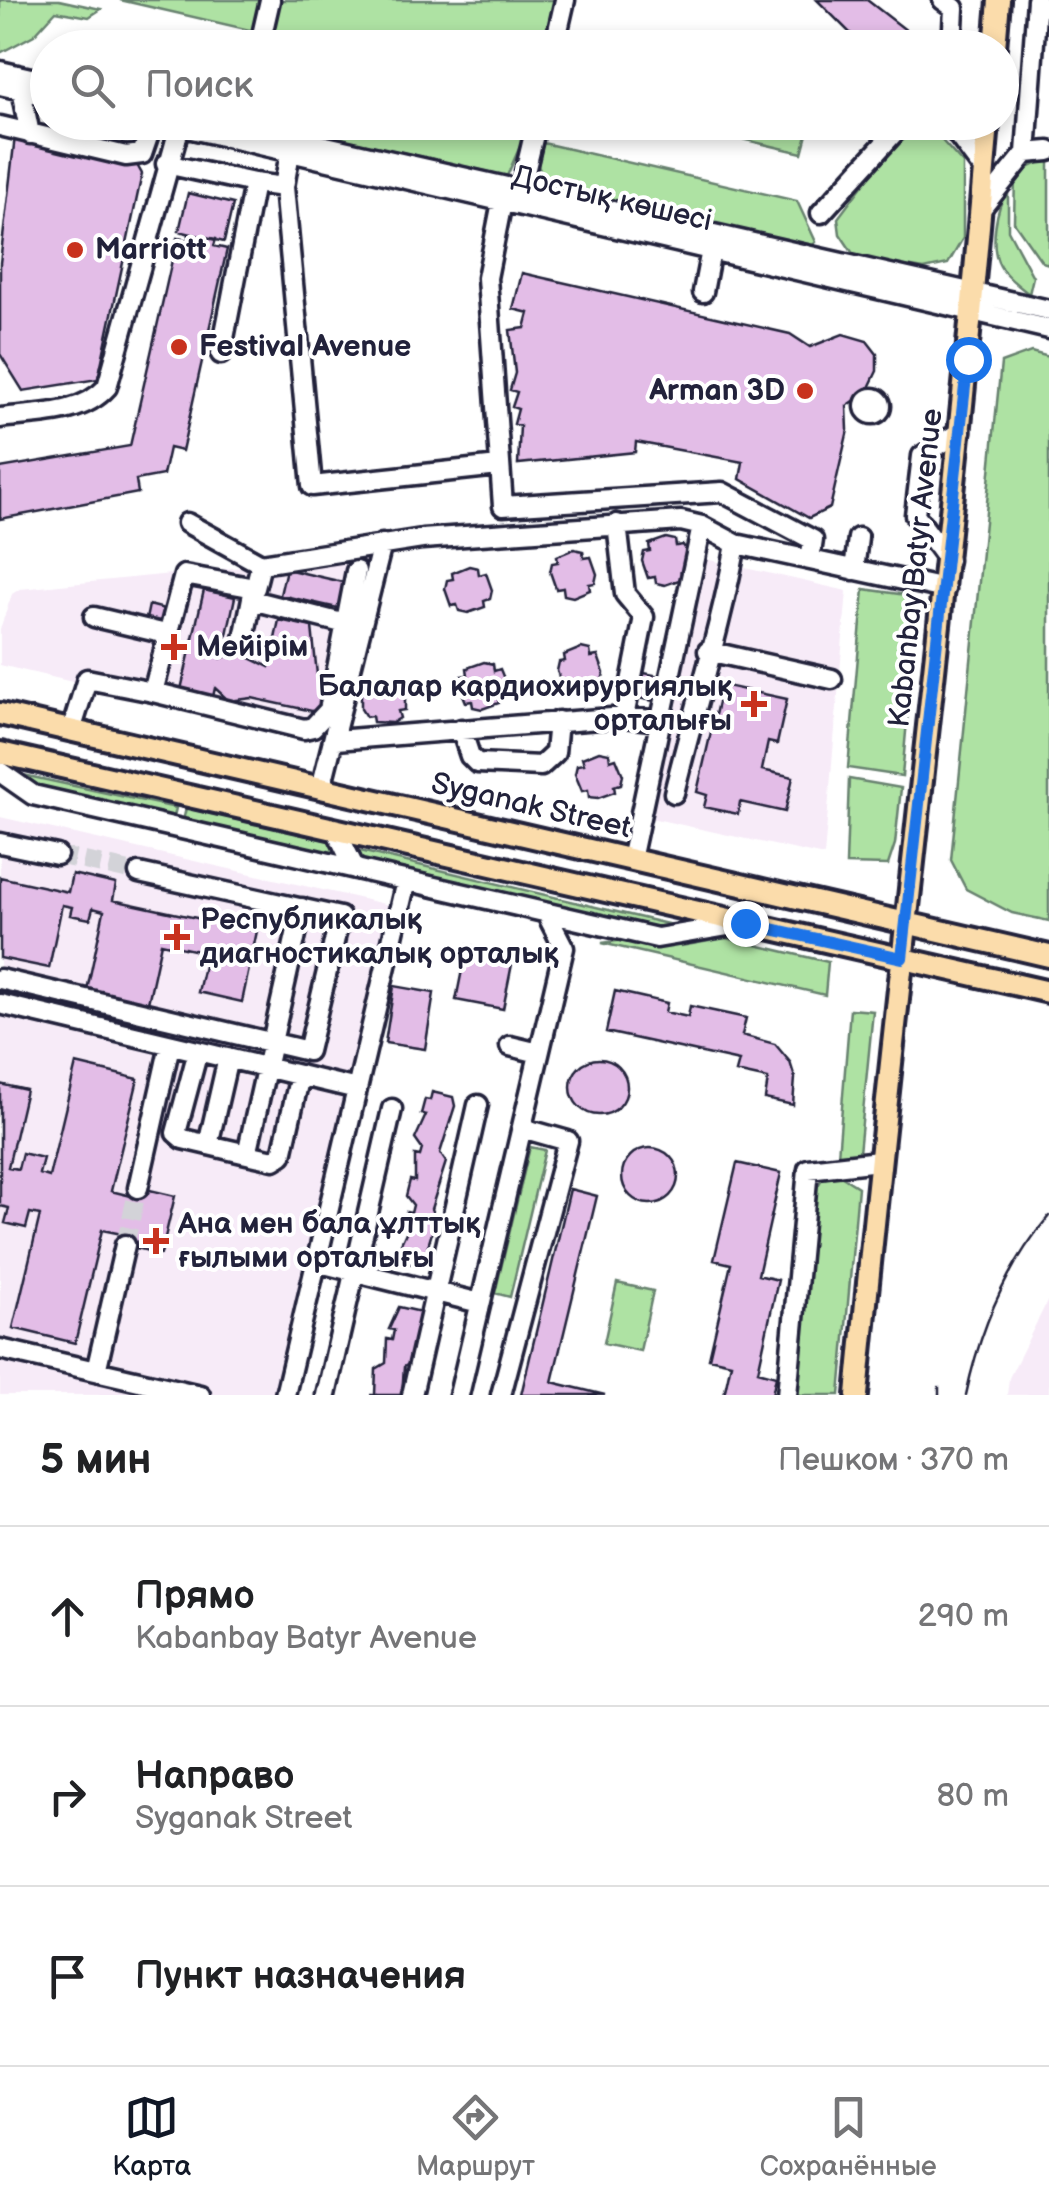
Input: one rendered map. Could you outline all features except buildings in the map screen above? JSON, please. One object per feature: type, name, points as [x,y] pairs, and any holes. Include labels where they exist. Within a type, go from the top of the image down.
[{"type":"main road","points":[[996,30],[999,0]]},
{"type":"main road","name":"Kabanbay Batyr Avenue","points":[[857,1395],[894,1018],[948,560],[987,140]]},
{"type":"main road","name":"Syganak Street","points":[[0,714],[1049,956]]},
{"type":"main road","points":[[133,785],[148,776],[151,769],[144,749]]},
{"type":"main road","points":[[0,752],[1049,992]]},
{"type":"main road","points":[[232,806],[224,790],[226,781],[242,770]]},
{"type":"main road","name":"Kabanbay Batyr Avenue","points":[[867,1395],[899,1058],[894,1018]]},
{"type":"street","points":[[263,30],[270,0]]},
{"type":"street","points":[[558,30],[564,0]]},
{"type":"street","points":[[943,0],[954,8],[953,30]]},
{"type":"street","points":[[981,210],[1026,152],[1041,72],[1038,0]]},
{"type":"street","points":[[0,72],[30,78]]},
{"type":"street","points":[[0,85],[30,92]]},
{"type":"street","points":[[0,126],[30,134],[21,90]]},
{"type":"street","points":[[56,140],[126,156],[142,154],[147,140]]},
{"type":"street","points":[[0,418],[74,409],[94,402],[108,387],[171,140]]},
{"type":"street","name":"Достық көшесі","points":[[240,140],[711,250],[974,302],[1049,310]]},
{"type":"street","name":"Достық көшесі","points":[[297,140],[974,302],[1049,329]]},
{"type":"street","points":[[520,192],[533,140]]},
{"type":"street","points":[[822,213],[888,140]]},
{"type":"street","points":[[962,140],[984,170]]},
{"type":"street","points":[[1026,152],[1049,151]]},
{"type":"street","points":[[290,152],[284,187],[312,486],[499,466]]},
{"type":"street","points":[[166,164],[284,187]]},
{"type":"street","points":[[220,354],[254,183]]},
{"type":"street","points":[[502,202],[488,278],[504,506],[722,492],[813,540],[810,560]]},
{"type":"street","points":[[703,292],[711,250]]},
{"type":"street","points":[[948,560],[916,515],[922,456],[961,431]]},
{"type":"street","points":[[187,523],[261,564],[382,544],[681,521],[702,526],[736,544],[945,589]]},
{"type":"street","points":[[618,524],[625,594],[644,617],[624,716]]},
{"type":"street","points":[[631,860],[702,526]]},
{"type":"street","points":[[854,570],[858,538]]},
{"type":"street","points":[[321,788],[382,544]]},
{"type":"street","points":[[674,794],[708,651],[721,619],[736,544]]},
{"type":"street","points":[[243,644],[261,564]]},
{"type":"street","points":[[71,730],[87,679],[304,730],[313,728],[328,710],[356,571]]},
{"type":"street","points":[[154,692],[184,576],[346,624]]},
{"type":"street","points":[[94,617],[166,634]]},
{"type":"street","points":[[708,651],[832,679]]},
{"type":"street","points":[[336,740],[624,716],[660,721]]},
{"type":"street","points":[[461,729],[470,756],[477,763],[541,766],[555,753],[558,721]]},
{"type":"street","points":[[0,772],[32,795],[657,938],[745,923]]},
{"type":"street","points":[[336,830],[355,869]]},
{"type":"street","points":[[0,843],[57,855]]},
{"type":"street","points":[[0,979],[308,1050],[340,917],[139,873]]},
{"type":"street","points":[[285,1395],[406,880]]},
{"type":"street","points":[[247,1154],[302,908]]},
{"type":"street","points":[[546,912],[563,953]]},
{"type":"street","points":[[459,1395],[563,953],[582,932],[611,927]]},
{"type":"street","points":[[0,1004],[357,1088]]},
{"type":"street","points":[[138,1188],[170,1045]]},
{"type":"street","points":[[510,1046],[539,1053]]},
{"type":"street","points":[[198,1052],[176,1127],[182,1139],[247,1154],[274,1160],[282,1156],[300,1075]]},
{"type":"street","points":[[208,1145],[228,1058]]},
{"type":"street","points":[[412,1395],[478,1105]]},
{"type":"street","points":[[326,1395],[392,1109]]},
{"type":"street","points":[[501,1395],[568,1141],[522,1128]]},
{"type":"street","points":[[786,1395],[808,1169],[879,1161]]},
{"type":"street","points":[[96,1371],[125,1246]]},
{"type":"street","points":[[316,1262],[480,1303]]},
{"type":"street","points":[[0,1348],[200,1395]]},
{"type":"shaded area","name":"Мейірім","points":[[362,555],[367,565],[329,729],[321,740],[0,665],[0,629],[12,594],[20,589]]},
{"type":"shaded area","name":"Балалар кардиохирургиялық орталығы","points":[[705,559],[847,591],[824,856],[646,817]]},
{"type":"shaded area","name":"Ана мен бала ұлттық ғылыми орталығы","points":[[0,817],[389,905],[276,1395],[0,1395]]},
{"type":"shaded area","points":[[1049,1298],[1049,1395],[1007,1395],[1009,1378]]},
{"type":"green space","points":[[0,0],[59,0],[101,9],[89,17],[56,11],[39,30],[30,30],[30,37],[0,53]]},
{"type":"green space","points":[[120,0],[556,0],[549,30],[250,30]]},
{"type":"green space","points":[[348,140],[523,140],[507,176]]},
{"type":"green space","points":[[746,140],[805,140],[802,153]]},
{"type":"green space","points":[[896,140],[941,140],[963,164],[963,238],[948,264],[924,269],[856,258],[840,234],[838,218]]},
{"type":"green space","points":[[543,143],[797,201],[816,242],[808,250],[549,187],[538,166]]},
{"type":"green space","points":[[1049,158],[1049,264],[1042,262],[1014,222],[1015,174]]},
{"type":"green space","points":[[1008,189],[1008,230],[1033,277],[1029,294],[1000,266],[995,248],[995,227]]},
{"type":"green space","points":[[1031,352],[1049,357],[1049,921],[1012,913],[966,889],[951,860],[1001,363]]},
{"type":"green space","points":[[864,589],[906,595],[917,610],[902,776],[848,768]]},
{"type":"green space","points":[[14,773],[176,808],[173,821],[37,787]]},
{"type":"green space","points":[[849,779],[901,788],[895,844],[888,865],[846,864]]},
{"type":"green space","points":[[186,808],[331,841],[338,857],[183,821]]},
{"type":"green space","points":[[356,850],[676,926],[648,931],[361,865]]},
{"type":"green space","points":[[726,938],[828,962],[825,995],[602,943],[624,940],[681,946]]},
{"type":"green space","points":[[850,1009],[873,1011],[859,1153],[838,1156]]},
{"type":"green space","points":[[530,1147],[545,1150],[510,1297],[495,1293]]},
{"type":"green space","points":[[839,1175],[858,1187],[840,1395],[797,1395],[815,1190],[822,1179]]},
{"type":"green space","points":[[617,1283],[653,1291],[640,1351],[604,1343]]},
{"type":"tunnel","points":[[57,855],[139,873]]},
{"type":"tunnel","points":[[125,1245],[138,1188]]},
{"type":"tram line","points":[[966,1395],[996,1300],[1019,1257],[1049,1216]]},
{"type":"tram line","points":[[939,1387],[939,1395]]},
{"type":"place","name":"Marriott","points":[[75,250]]},
{"type":"place","name":"Festival Avenue","points":[[179,347]]},
{"type":"place","name":"Arman 3D","points":[[805,391]]},
{"type":"place","name":"Мейірім","points":[[174,647]]},
{"type":"place","name":"Балалар кардиохирургиялық орталығы","points":[[754,704]]},
{"type":"place","name":"Республикалық диагностикалық орталық","points":[[177,937]]},
{"type":"place","name":"Ана мен бала ұлттық ғылыми орталығы","points":[[156,1241]]},
{"type":"route","points":[[745,923],[902,958],[934,702],[968,359]]}]
